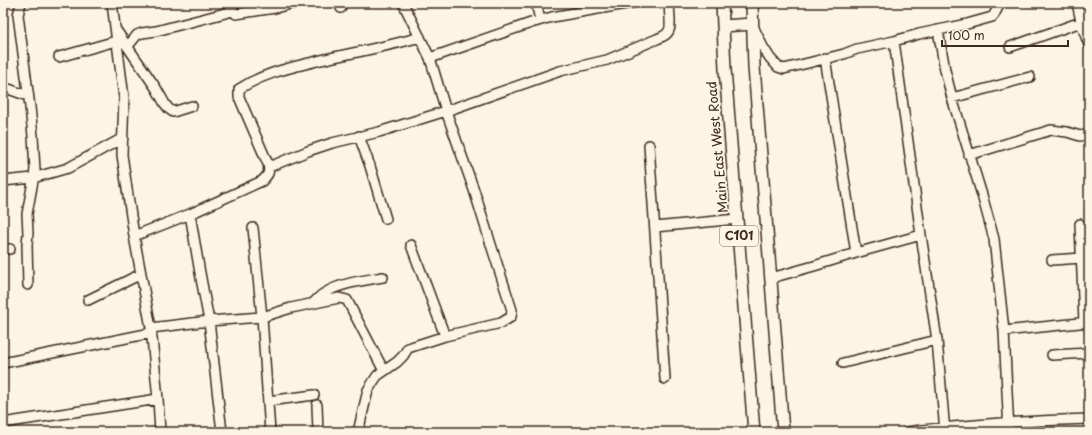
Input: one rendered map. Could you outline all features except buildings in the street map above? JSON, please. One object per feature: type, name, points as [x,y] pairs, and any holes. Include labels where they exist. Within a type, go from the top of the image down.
[{"type":"main road","name":"Main East West Road","points":[[722,3],[725,69],[754,432]]},
{"type":"main road","name":"C101","points":[[752,3],[754,67],[783,432]]},
{"type":"main road","points":[[723,26],[752,24]]},
{"type":"street","points":[[21,3],[18,15],[33,136],[35,170],[27,214],[28,285]]},
{"type":"street","points":[[112,3],[124,98],[122,155],[134,236],[151,331],[160,432]]},
{"type":"street","points":[[128,46],[138,35],[142,33],[156,31],[232,7],[236,14],[275,8],[295,3]]},
{"type":"street","points":[[358,432],[368,390],[378,376],[400,359],[408,348],[445,336],[501,323],[511,317],[512,310],[430,58],[403,3]]},
{"type":"street","points":[[536,3],[540,20]]},
{"type":"street","points":[[430,58],[540,20],[581,11],[632,3]]},
{"type":"street","points":[[269,167],[308,150],[379,132],[446,111],[560,71],[607,60],[661,37],[669,32],[669,3]]},
{"type":"street","points":[[752,24],[763,47],[778,67],[784,69],[844,54],[857,49],[894,42],[919,34],[992,17],[1000,3]]},
{"type":"street","points":[[1077,3],[1084,33],[1089,46]]},
{"type":"street","points":[[1010,48],[1081,22]]},
{"type":"street","points":[[114,28],[128,46],[169,109],[173,112],[192,106]]},
{"type":"street","points":[[938,30],[945,70],[952,98],[994,239],[1004,331],[1009,432]]},
{"type":"street","points":[[134,236],[190,214],[262,181],[269,174],[269,167],[239,97],[239,89],[271,73],[420,37]]},
{"type":"street","points":[[59,57],[116,41]]},
{"type":"street","points":[[894,42],[937,340],[945,429]]},
{"type":"street","points":[[825,58],[856,253]]},
{"type":"street","points":[[952,98],[1030,77]]},
{"type":"street","points":[[3,86],[28,96]]},
{"type":"street","points":[[969,155],[1051,130],[1067,132],[1080,136],[1089,134]]},
{"type":"street","points":[[359,136],[386,219]]},
{"type":"street","points":[[3,181],[33,178],[68,168],[123,138]]},
{"type":"street","points":[[649,145],[665,379]]},
{"type":"street","points":[[190,214],[209,320],[222,432]]},
{"type":"street","points":[[655,227],[737,219]]},
{"type":"street","points":[[1004,331],[1087,323],[1080,224]]},
{"type":"street","points":[[253,228],[262,317],[270,432]]},
{"type":"street","points":[[770,278],[921,235]]},
{"type":"street","points":[[411,245],[445,336]]},
{"type":"street","points":[[1052,260],[1082,258]]},
{"type":"street","points":[[88,300],[141,274]]},
{"type":"street","points":[[312,304],[322,295],[335,288],[363,280],[383,277]]},
{"type":"street","points":[[3,363],[209,320],[262,317],[291,308],[339,298],[347,300],[384,371]]},
{"type":"street","points":[[843,363],[937,340]]},
{"type":"street","points":[[1052,356],[1089,353]]},
{"type":"street","points":[[268,401],[314,395]]},
{"type":"street","points":[[3,423],[158,399]]},
{"type":"street","points":[[317,405],[318,432]]},
{"type":"street","points":[[907,432],[1009,422],[1089,419]]}]
